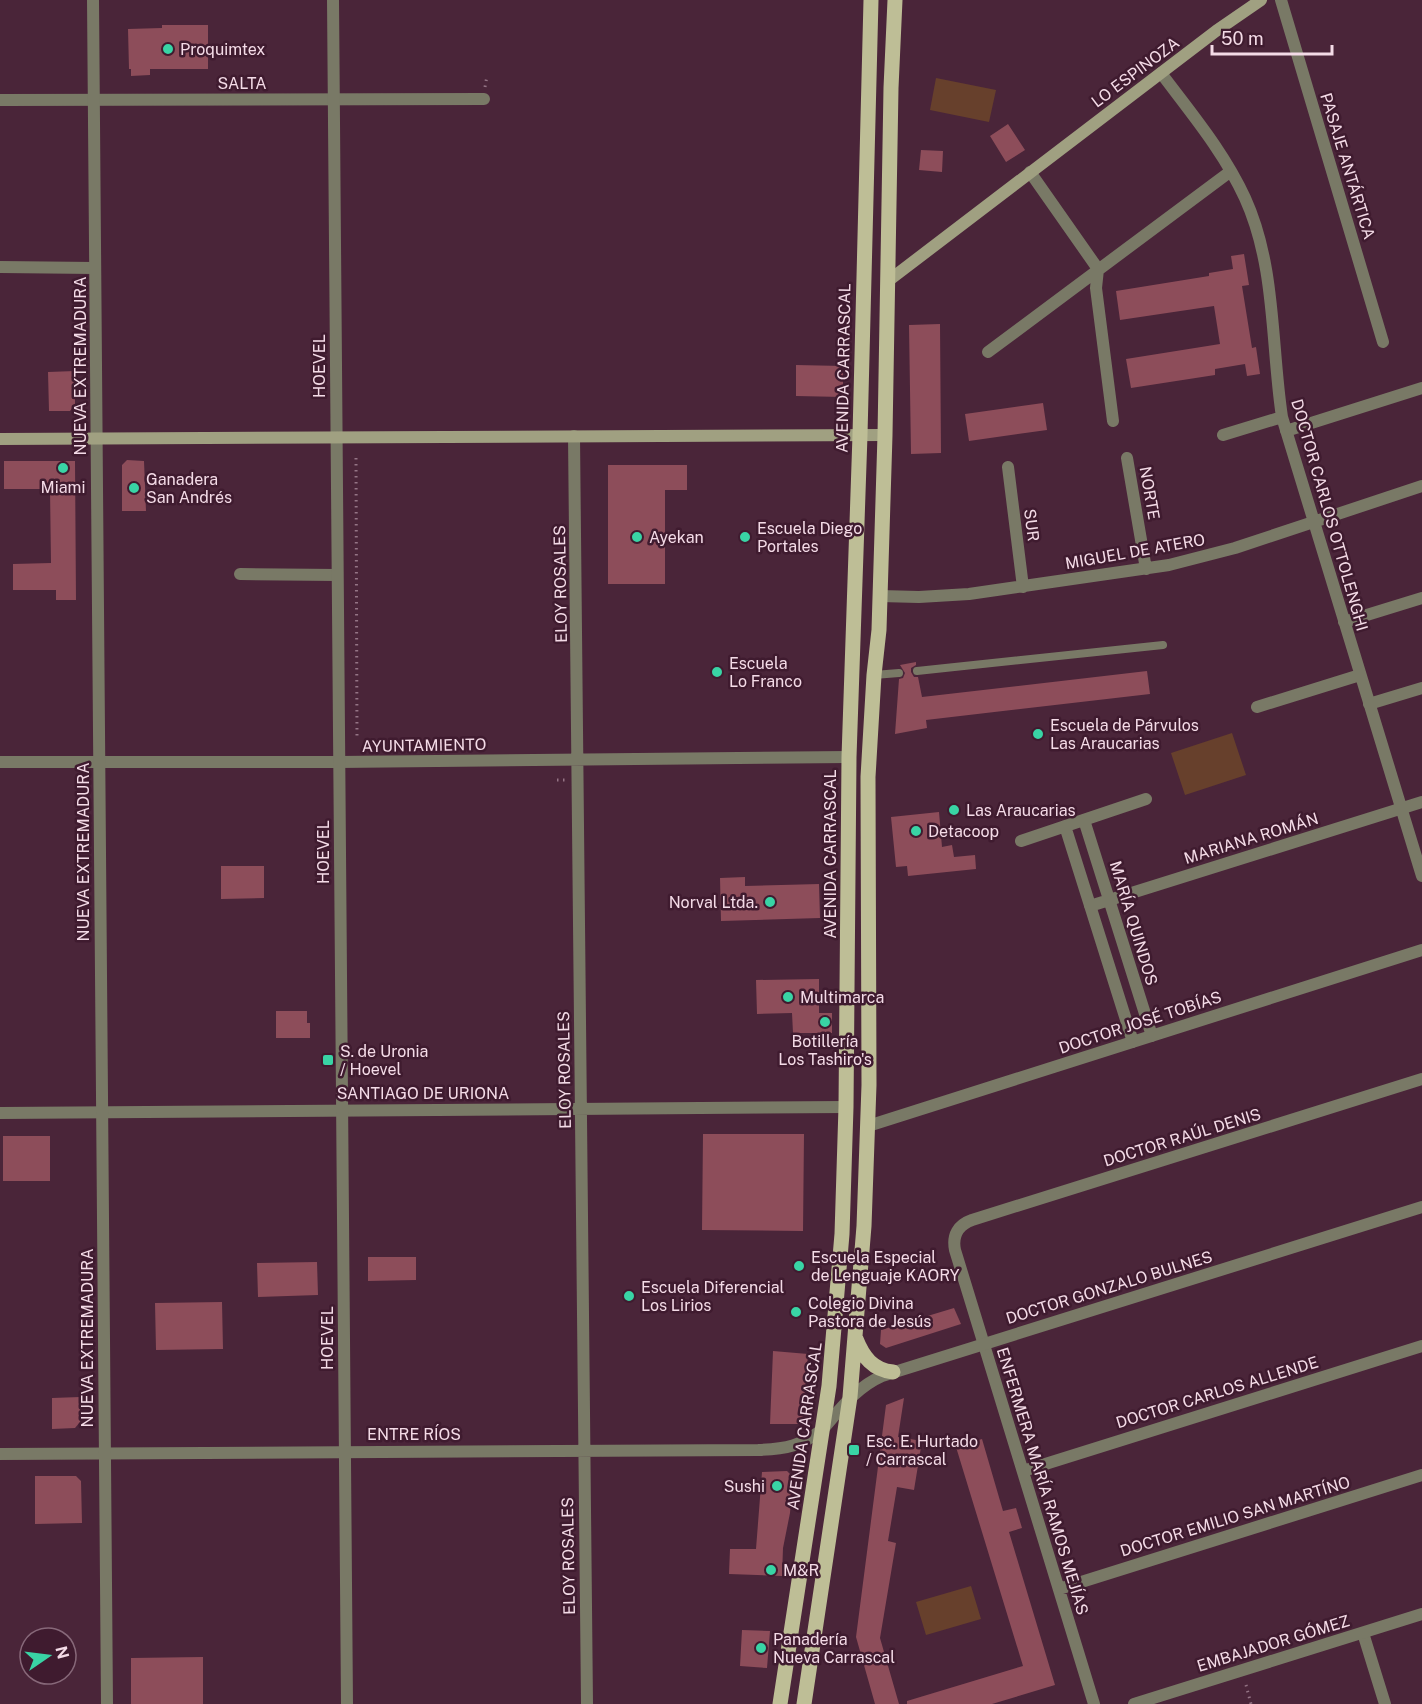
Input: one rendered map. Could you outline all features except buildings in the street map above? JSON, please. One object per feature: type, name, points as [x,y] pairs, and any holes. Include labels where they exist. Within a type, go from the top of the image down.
[{"type":"main road","name":"AVENIDA CARRASCAL","points":[[780,1704],[830,1386],[840,1269],[845,1172],[849,757],[871,0]]},
{"type":"main road","points":[[804,1704],[850,1398],[863,1238],[868,1126],[868,820],[880,596],[895,0]]},
{"type":"main road","name":"LO ESPINOZA","points":[[888,281],[1161,73],[1261,0]]},
{"type":"main road","points":[[0,439],[885,435]]},
{"type":"main road","points":[[856,1340],[862,1354],[871,1363],[882,1370],[893,1372]]},
{"type":"street","name":"NUEVA EXTREMADURA","points":[[93,0],[106,1704]]},
{"type":"street","name":"HOEVEL","points":[[333,0],[347,1704]]},
{"type":"street","name":"PASAJE ANTÁRTICA","points":[[1281,0],[1383,342]]},
{"type":"street","name":"DOCTOR CARLOS OTTOLENGHI","points":[[1161,73],[1207,134],[1231,171],[1246,199],[1254,222],[1266,266],[1276,380],[1282,417],[1422,876]]},
{"type":"street","name":"SALTA","points":[[0,100],[484,99]]},
{"type":"street","points":[[988,352],[1231,171]]},
{"type":"street","points":[[1030,172],[1098,269],[1096,288],[1113,421]]},
{"type":"street","points":[[0,267],[95,268]]},
{"type":"street","points":[[1286,431],[1422,388]]},
{"type":"street","points":[[1223,435],[1282,417]]},
{"type":"street","name":"ELOY ROSALES","points":[[574,436],[586,1704]]},
{"type":"street","name":"NORTE","points":[[1127,458],[1146,569]]},
{"type":"street","name":"SUR","points":[[1008,467],[1023,587]]},
{"type":"street","name":"MIGUEL DE ATERO","points":[[880,596],[945,596],[1146,569],[1213,554],[1422,486]]},
{"type":"street","points":[[240,574],[337,575]]},
{"type":"street","points":[[1344,622],[1422,598]]},
{"type":"street","points":[[1257,707],[1360,675]]},
{"type":"street","points":[[1369,704],[1422,687]]},
{"type":"street","name":"AYUNTAMIENTO","points":[[0,762],[339,762],[849,757]]},
{"type":"street","points":[[1021,841],[1146,799]]},
{"type":"street","name":"MARIANA ROMÁN","points":[[1090,906],[1422,802]]},
{"type":"street","name":"MARÍA QUINDOS","points":[[1084,820],[1152,1036]]},
{"type":"street","points":[[1065,826],[1133,1042]]},
{"type":"street","name":"DOCTOR JOSÉ TOBÍAS","points":[[868,1126],[1422,950]]},
{"type":"street","name":"DOCTOR RAÚL DENIS","points":[[956,1232],[966,1222],[972,1220],[1422,1079]]},
{"type":"street","name":"SANTIAGO DE URIONA","points":[[0,1113],[846,1107]]},
{"type":"street","name":"DOCTOR GONZALO BULNES","points":[[823,1429],[850,1398],[869,1383],[893,1372],[1422,1207]]},
{"type":"street","name":"ENFERMERA MARÍA RAMOS MEJÍAS","points":[[956,1232],[955,1250],[1094,1704]]},
{"type":"street","name":"DOCTOR CARLOS ALLENDE","points":[[1023,1471],[1422,1346]]},
{"type":"street","name":"ENTRE RÍOS","points":[[0,1454],[777,1449],[809,1440],[823,1429]]},
{"type":"street","name":"DOCTOR EMILIO SAN MARTÍNO","points":[[1059,1589],[1422,1475]]},
{"type":"street","name":"EMBAJADOR GÓMEZ","points":[[1134,1704],[1422,1614]]},
{"type":"street","points":[[1363,1633],[1385,1704]]},
{"type":"lane","points":[[917,671],[1163,645]]},
{"type":"lane","points":[[874,675],[899,673]]},
{"type":"path","points":[[356,458],[357,740]]},
{"type":"path","points":[[1246,1685],[1251,1704]]},
{"type":"shaded area","points":[[936,78],[996,90],[989,122],[930,110]]},
{"type":"shaded area","points":[[1232,733],[1246,775],[1185,795],[1171,753]]},
{"type":"shaded area","points":[[971,1586],[981,1619],[926,1635],[916,1602]]},
{"type":"place","name":"Proquimtex","points":[[168,49]]},
{"type":"place","name":"Miami","points":[[63,468]]},
{"type":"place","name":"Ganadera San Andrés","points":[[134,488]]},
{"type":"place","name":"Ayekan","points":[[637,537]]},
{"type":"place","name":"Escuela Diego Portales","points":[[745,537]]},
{"type":"place","name":"Escuela Lo Franco","points":[[717,672]]},
{"type":"place","name":"Escuela de Párvulos Las Araucarias","points":[[1038,734]]},
{"type":"place","name":"Las Araucarias","points":[[954,810]]},
{"type":"place","name":"Detacoop","points":[[916,831]]},
{"type":"place","name":"Norval Ltda.","points":[[770,902]]},
{"type":"place","name":"Multimarca","points":[[788,997]]},
{"type":"place","name":"Botillería Los Tashiro's","points":[[825,1022]]},
{"type":"place","name":"S. de Uronia / Hoevel","points":[[328,1060]]},
{"type":"place","name":"Escuela Especial de Lenguaje KAORY","points":[[799,1266]]},
{"type":"place","name":"Escuela Diferencial Los Lirios","points":[[629,1296]]},
{"type":"place","name":"Colegio Divina Pastora de Jesús","points":[[796,1312]]},
{"type":"place","name":"Esc. E. Hurtado / Carrascal","points":[[854,1450]]},
{"type":"place","name":"Sushi","points":[[777,1486]]},
{"type":"place","name":"M&R","points":[[771,1570]]},
{"type":"place","name":"Panadería Nueva Carrascal","points":[[761,1648]]}]
